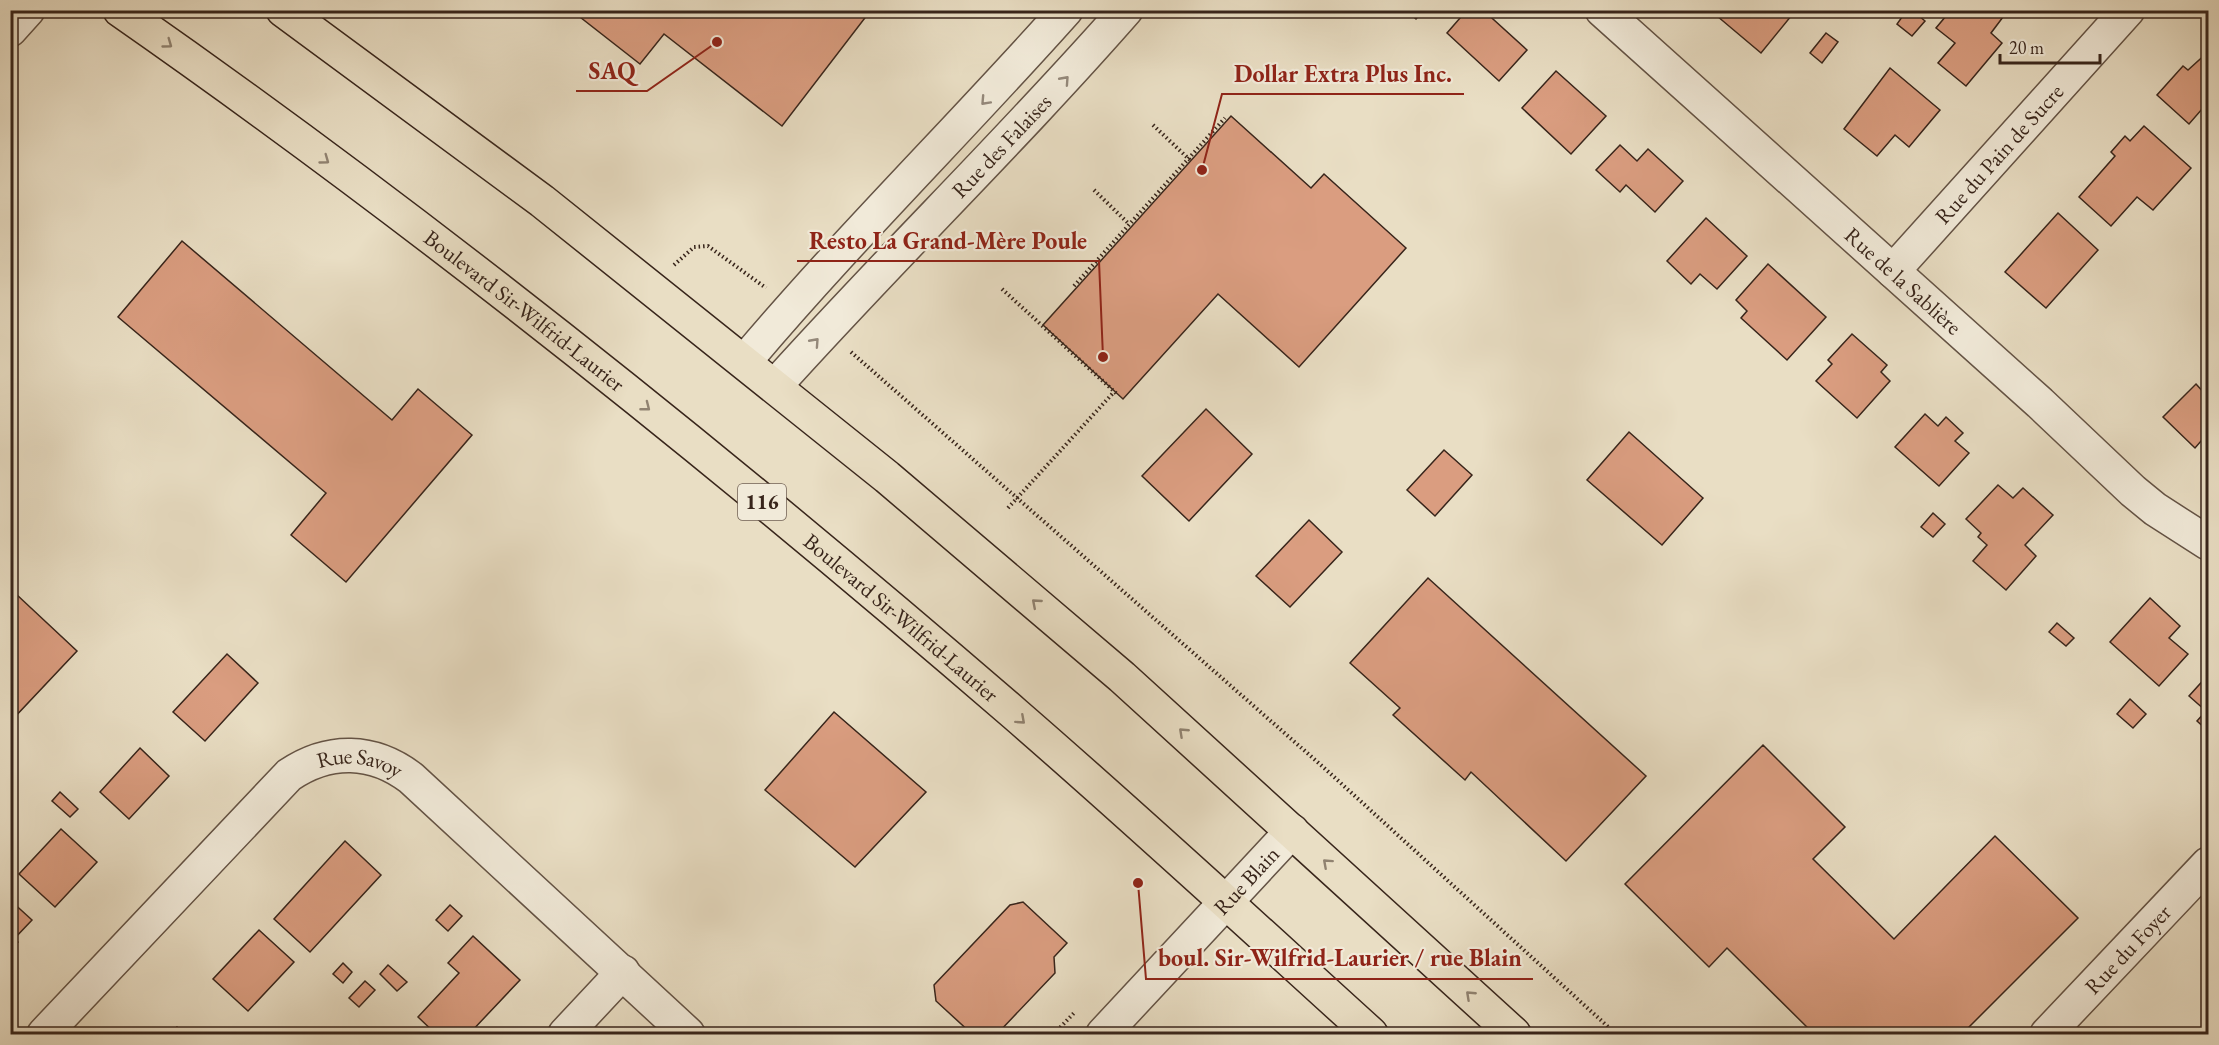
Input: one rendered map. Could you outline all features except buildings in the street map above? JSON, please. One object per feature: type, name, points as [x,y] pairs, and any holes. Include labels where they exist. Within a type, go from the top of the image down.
[{"type":"main road","name":"Boulevard Sir-Wilfrid-Laurier","points":[[120,10],[472,269],[687,439],[1014,713],[1371,1035]]},
{"type":"main road","points":[[283,10],[542,201],[745,361],[958,536],[1122,677],[1514,1035]]},
{"type":"street","points":[[10,30],[28,10]]},
{"type":"street","name":"Rue des Falaises","points":[[745,361],[792,305],[1066,10]]},
{"type":"street","name":"Rue des Falaises","points":[[776,386],[826,330],[1001,149],[1126,10]]},
{"type":"street","name":"Rue du Pain de Sucre","points":[[1893,271],[2128,10]]},
{"type":"street","name":"Rue de la Sablière","points":[[1608,12],[2040,403],[2133,491],[2155,509],[2208,543]]},
{"type":"street","name":"Rue Savoy","points":[[44,1035],[289,775],[312,762],[351,754],[377,759],[406,774],[623,972],[688,1035]]},
{"type":"street","name":"Rue Blain","points":[[1103,1035],[1292,831]]},
{"type":"street","name":"Rue du Foyer","points":[[2047,1035],[2208,864]]},
{"type":"street","points":[[565,1035],[623,972]]},
{"type":"path","points":[[1074,286],[1190,160],[1225,118]]},
{"type":"path","points":[[1153,125],[1190,160]]},
{"type":"path","points":[[1094,190],[1130,224]]},
{"type":"path","points":[[686,253],[694,247],[708,246],[792,305]]},
{"type":"path","points":[[1002,289],[1116,393],[1008,508]]},
{"type":"path","points":[[826,330],[1322,766],[1616,1035]]},
{"type":"place","name":"SAQ","points":[[717,42]]},
{"type":"place","name":"Dollar Extra Plus Inc.","points":[[1202,170]]},
{"type":"place","name":"Resto La Grand-Mère Poule","points":[[1103,357]]},
{"type":"place","name":"boul. Sir-Wilfrid-Laurier / rue Blain","points":[[1138,883]]}]
